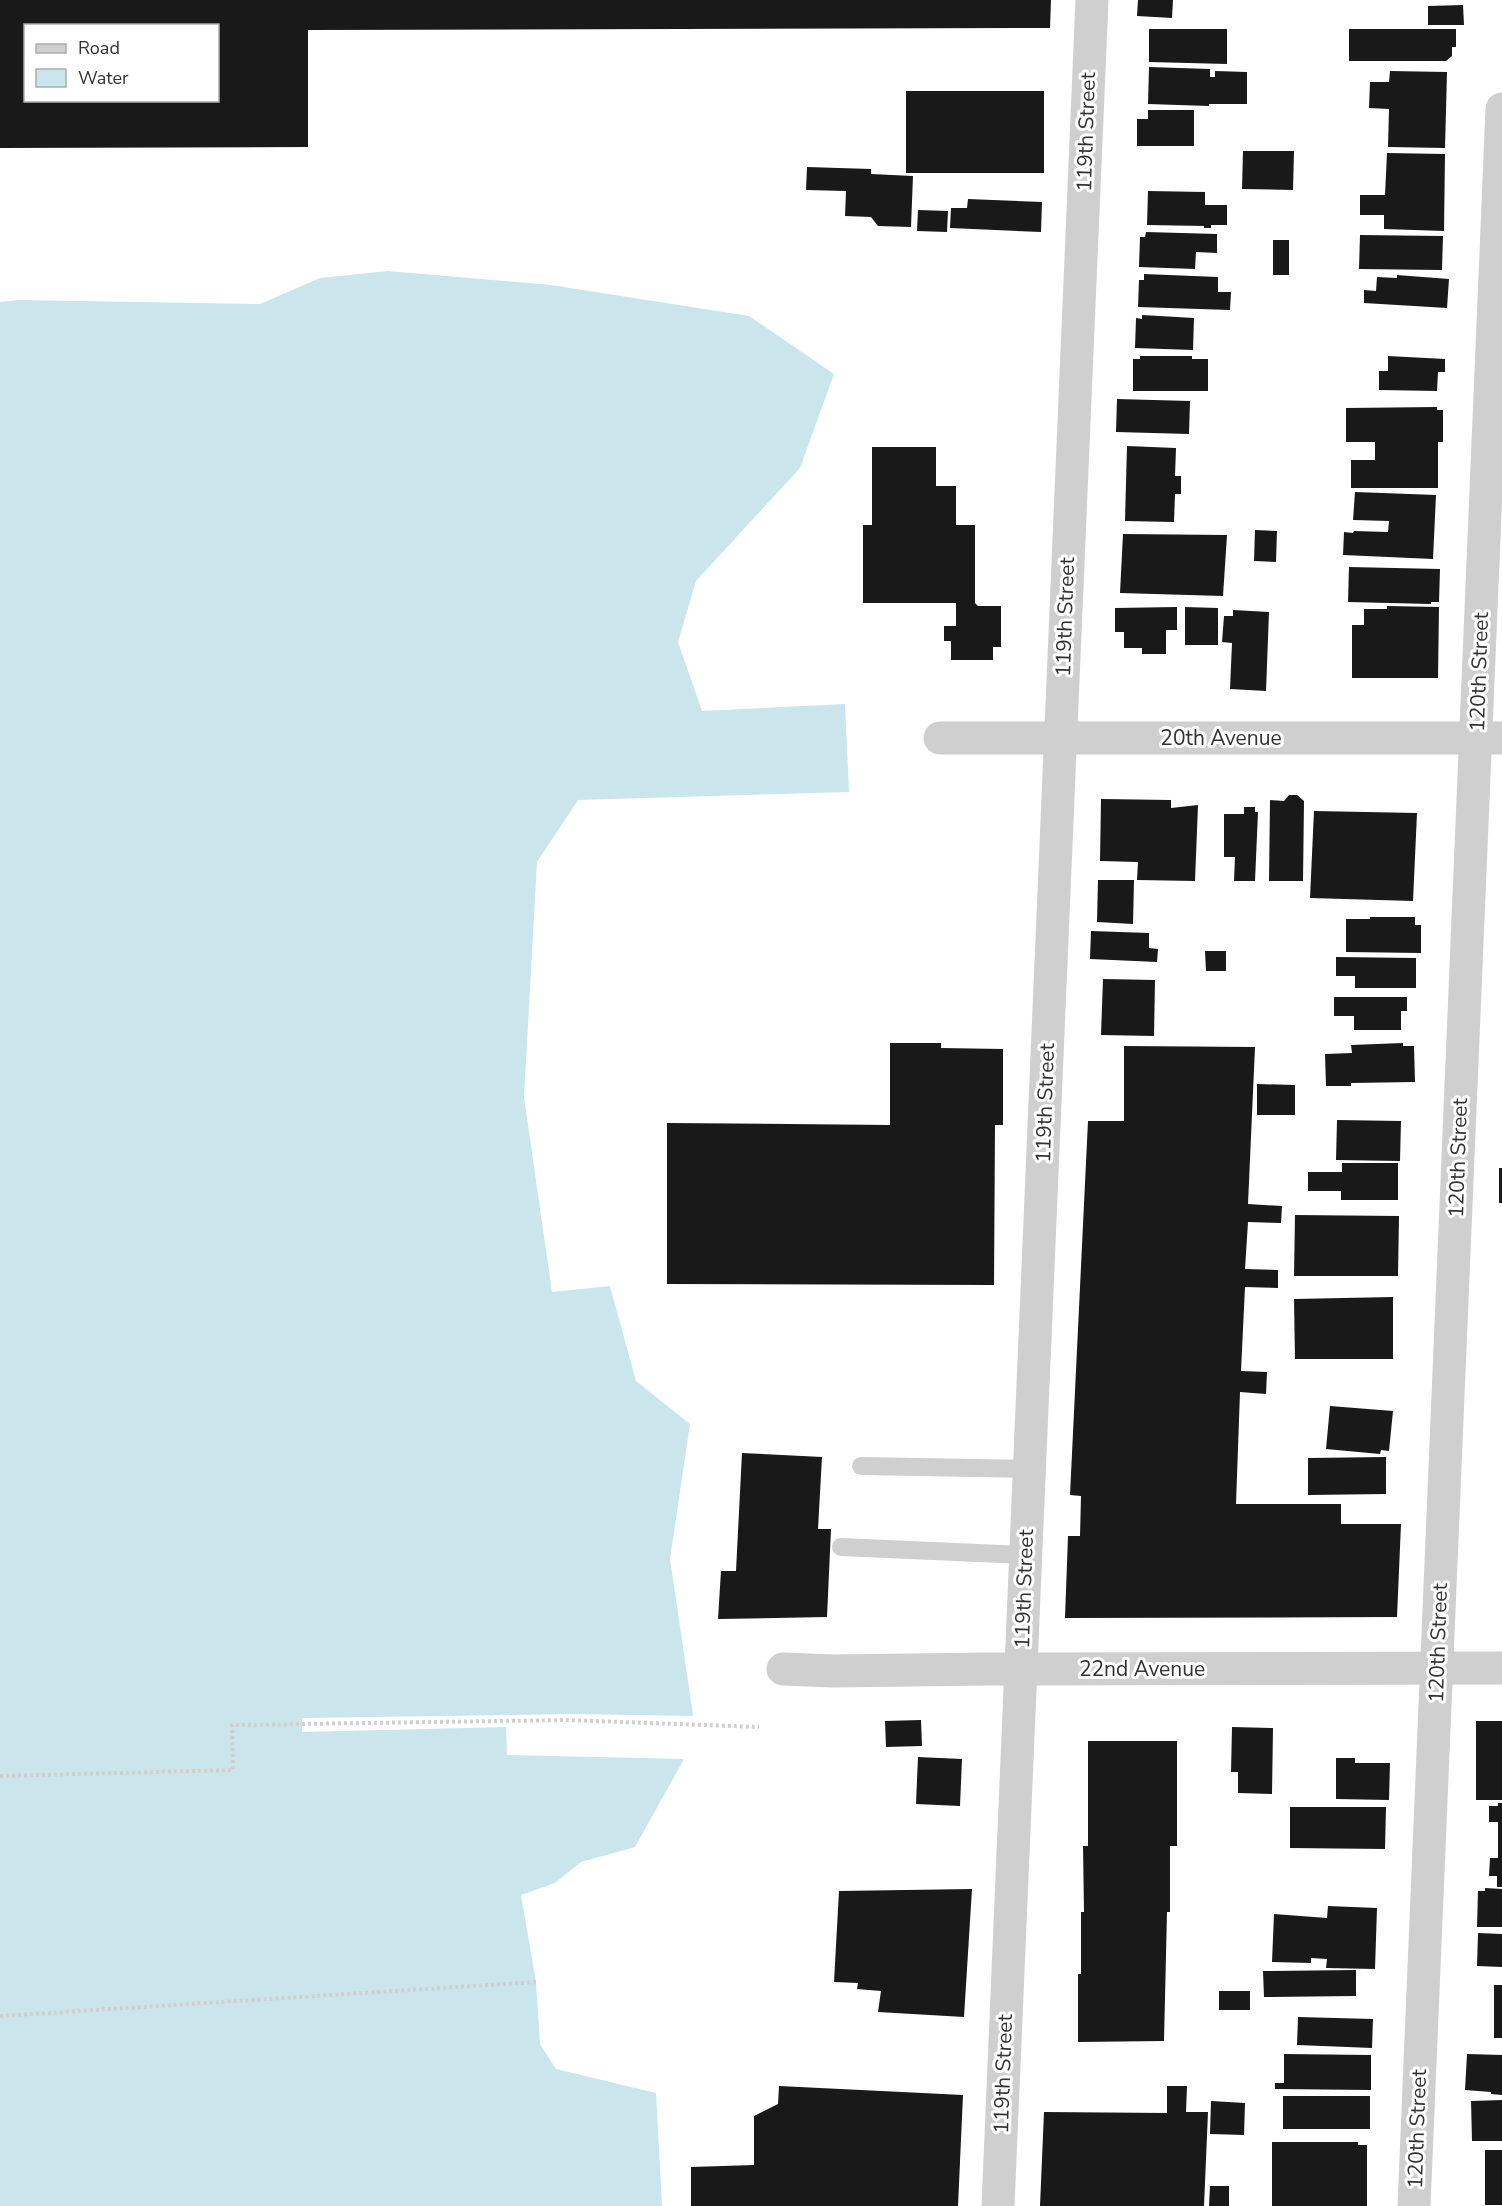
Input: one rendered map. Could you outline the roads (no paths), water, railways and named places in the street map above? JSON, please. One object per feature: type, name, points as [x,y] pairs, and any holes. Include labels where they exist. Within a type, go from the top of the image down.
[{"type":"street","name":"119th Street","points":[[998,2206],[1092,0]]},
{"type":"street","name":"120th Street","points":[[1414,2206],[1437,1668],[1489,738],[1502,109]]},
{"type":"street","name":"20th Avenue","points":[[940,738],[1489,738]]},
{"type":"street","name":"22nd Avenue","points":[[783,1669],[833,1671],[1502,1668]]},
{"type":"lane","points":[[861,1466],[1029,1469]]},
{"type":"lane","points":[[841,1547],[1025,1555]]},
{"type":"water","points":[[388,271],[551,285],[749,316],[834,374],[800,468],[696,581],[678,642],[702,711],[845,704],[849,792],[578,800],[537,862],[524,1097],[552,1292],[610,1286],[636,1381],[690,1424],[670,1559],[693,1715],[683,1761],[635,1847],[581,1862],[555,1883],[521,1895],[536,1982],[540,2044],[556,2069],[656,2093],[662,2206],[0,2206],[0,302],[20,300],[260,304],[320,278]]}]
